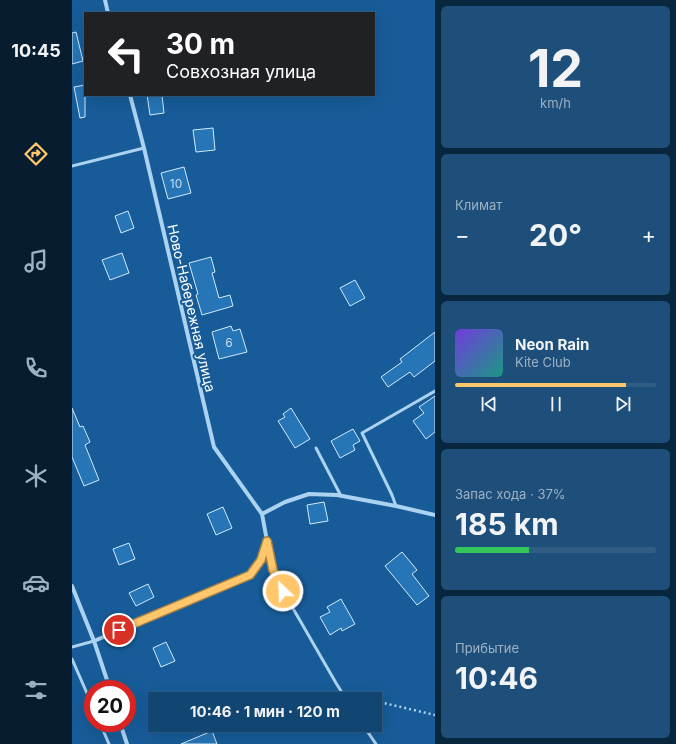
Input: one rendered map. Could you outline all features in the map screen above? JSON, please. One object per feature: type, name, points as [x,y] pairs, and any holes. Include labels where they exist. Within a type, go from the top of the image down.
[{"type":"street","points":[[105,0],[108,12]]},
{"type":"street","name":"Ново-Набережная улица","points":[[130,96],[144,148],[214,447],[262,514]]},
{"type":"street","points":[[94,641],[250,575],[261,560],[267,541],[262,514],[285,502],[309,494],[341,496],[435,515]]},
{"type":"street","points":[[72,586],[94,641],[107,680]]},
{"type":"street","points":[[123,732],[127,744]]},
{"type":"lane","points":[[72,166],[144,148]]},
{"type":"lane","points":[[396,506],[362,434],[435,390]]},
{"type":"lane","points":[[316,448],[341,496]]},
{"type":"lane","points":[[267,541],[273,570],[283,591],[341,692]]},
{"type":"lane","points":[[72,647],[94,641]]},
{"type":"lane","points":[[72,659],[84,686]]},
{"type":"lane","points":[[104,732],[109,744]]},
{"type":"lane","points":[[368,732],[376,744]]},
{"type":"path","points":[[382,703],[435,715]]},
{"type":"building","points":[[76,32],[83,61],[72,64],[72,33]]},
{"type":"building","points":[[84,85],[85,117],[80,118],[74,87]]},
{"type":"building","points":[[147,96],[162,96],[164,113],[150,115]]},
{"type":"building","points":[[213,128],[215,150],[196,152],[193,130]]},
{"type":"building","points":[[184,167],[191,193],[168,199],[161,173]]},
{"type":"building","points":[[128,211],[134,228],[121,233],[115,216]]},
{"type":"building","points":[[122,253],[129,273],[110,280],[102,260]]},
{"type":"building","points":[[211,257],[215,272],[212,273],[219,298],[230,295],[233,306],[202,315],[196,295],[198,294],[189,263]]},
{"type":"building","points":[[355,280],[365,298],[350,306],[340,288]]},
{"type":"building","points":[[231,326],[233,331],[240,329],[247,352],[219,359],[212,332]]},
{"type":"building","points":[[435,332],[435,361],[414,377],[410,372],[388,387],[381,377],[402,362],[400,359]]},
{"type":"building","points":[[435,396],[435,432],[426,439],[413,421],[424,413],[419,407]]},
{"type":"building","points":[[72,408],[80,427],[83,426],[90,442],[85,445],[99,480],[84,486],[72,457]]},
{"type":"building","points":[[291,408],[310,439],[295,448],[278,421],[285,417],[283,414]]},
{"type":"building","points":[[353,429],[360,441],[353,445],[355,450],[340,458],[331,441]]},
{"type":"building","points":[[324,502],[328,521],[310,524],[307,505]]},
{"type":"building","points":[[223,507],[232,528],[216,535],[207,514]]},
{"type":"building","points":[[129,543],[135,559],[119,565],[113,549]]},
{"type":"building","points":[[402,552],[417,570],[412,574],[429,596],[417,605],[385,566]]},
{"type":"building","points":[[148,584],[154,597],[136,606],[129,593]]},
{"type":"building","points":[[341,599],[355,624],[342,631],[341,628],[330,635],[320,617],[330,612],[327,607]]},
{"type":"building","points":[[166,642],[175,661],[161,667],[153,648]]},
{"type":"building","points":[[212,732],[217,744],[181,744]]},
{"type":"route","points":[[119,630],[250,575],[261,560],[267,541],[273,570],[283,591]]}]
